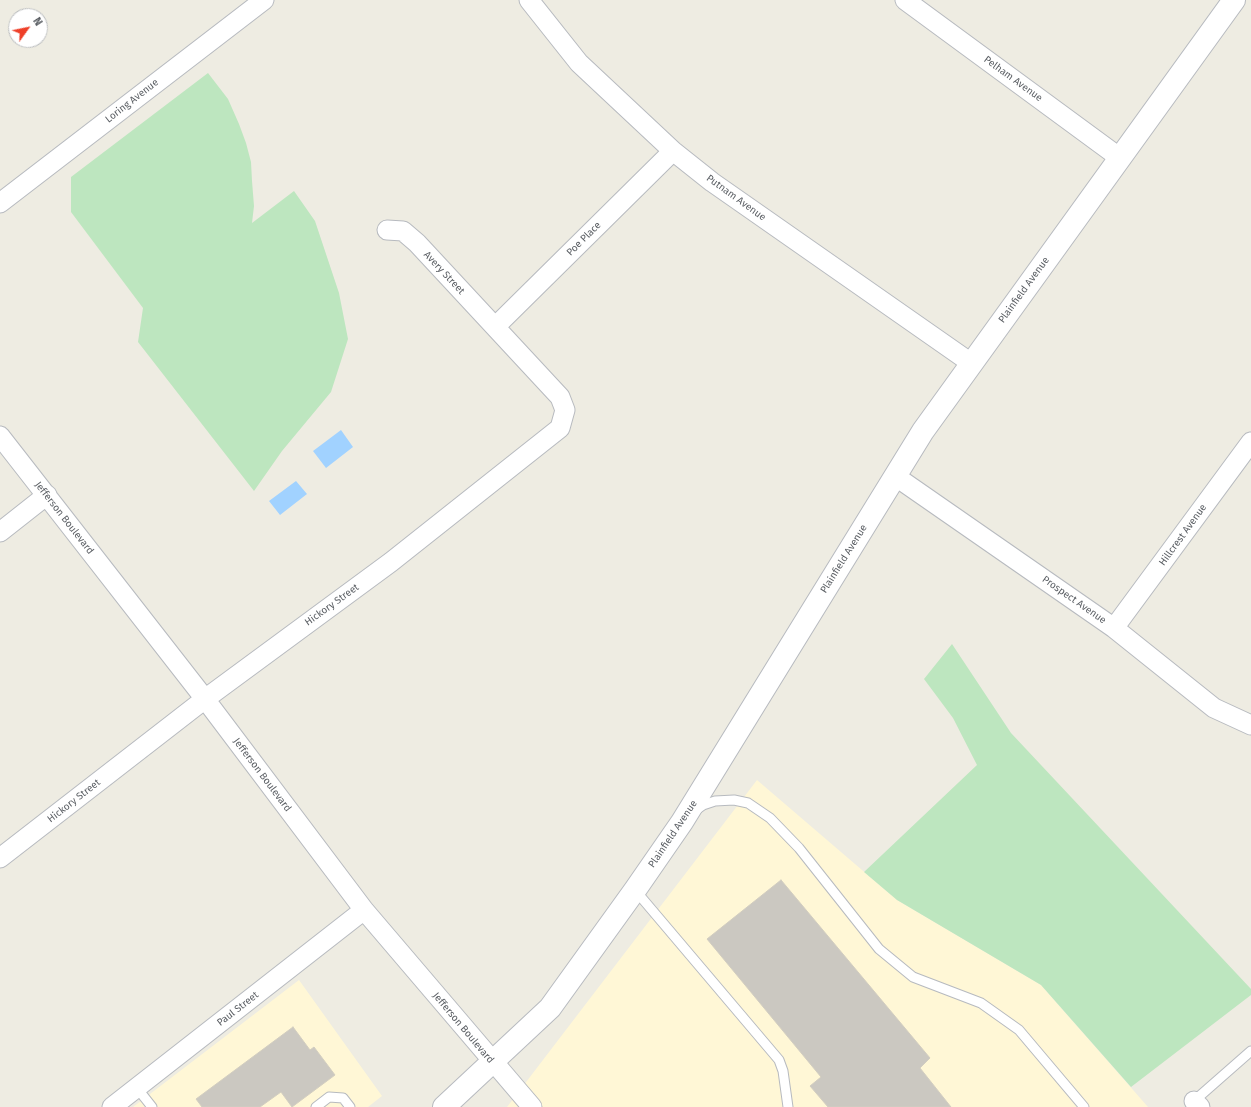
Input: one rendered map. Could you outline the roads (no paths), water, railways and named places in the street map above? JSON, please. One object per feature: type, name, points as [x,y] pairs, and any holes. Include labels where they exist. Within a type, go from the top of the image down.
[{"type":"street","name":"Loring Avenue","points":[[0,203],[264,0]]},
{"type":"street","name":"Putnam Avenue","points":[[529,0],[579,63],[673,151],[712,182],[971,363]]},
{"type":"street","name":"Pelham Avenue","points":[[906,0],[1120,158]]},
{"type":"street","name":"Plainfield Avenue","points":[[444,1107],[550,1008],[635,890],[682,822],[923,431],[1234,0]]},
{"type":"street","name":"Poe Place","points":[[494,327],[673,151]]},
{"type":"street","name":"Avery Street","points":[[387,230],[403,231],[417,244],[494,327]]},
{"type":"street","name":"Hickory Street","points":[[0,858],[205,699],[391,562],[560,428],[565,410],[560,397],[494,327]]},
{"type":"street","name":"Jefferson Boulevard","points":[[0,436],[205,699],[364,910],[492,1063],[532,1107]]},
{"type":"street","name":"Hillcrest Avenue","points":[[1114,628],[1251,442]]},
{"type":"street","name":"Prospect Avenue","points":[[895,476],[1114,628],[1214,708],[1251,725]]},
{"type":"street","points":[[0,532],[47,495]]},
{"type":"street","name":"Paul Street","points":[[112,1107],[364,910]]},
{"type":"lane","points":[[682,822],[703,805],[722,800],[748,803],[770,818],[799,848],[879,949],[913,977],[981,1003],[1019,1030],[1084,1107]]},
{"type":"lane","points":[[635,890],[779,1060],[783,1071],[788,1107]]},
{"type":"lane","points":[[1197,1104],[1251,1051]]},
{"type":"lane","points":[[137,1088],[152,1107]]},
{"type":"lane","points":[[316,1107],[329,1097],[343,1098],[350,1107]]},
{"type":"water","points":[[341,430],[353,447],[326,468],[313,451]]},
{"type":"water","points":[[296,481],[307,494],[280,515],[269,501]]}]
